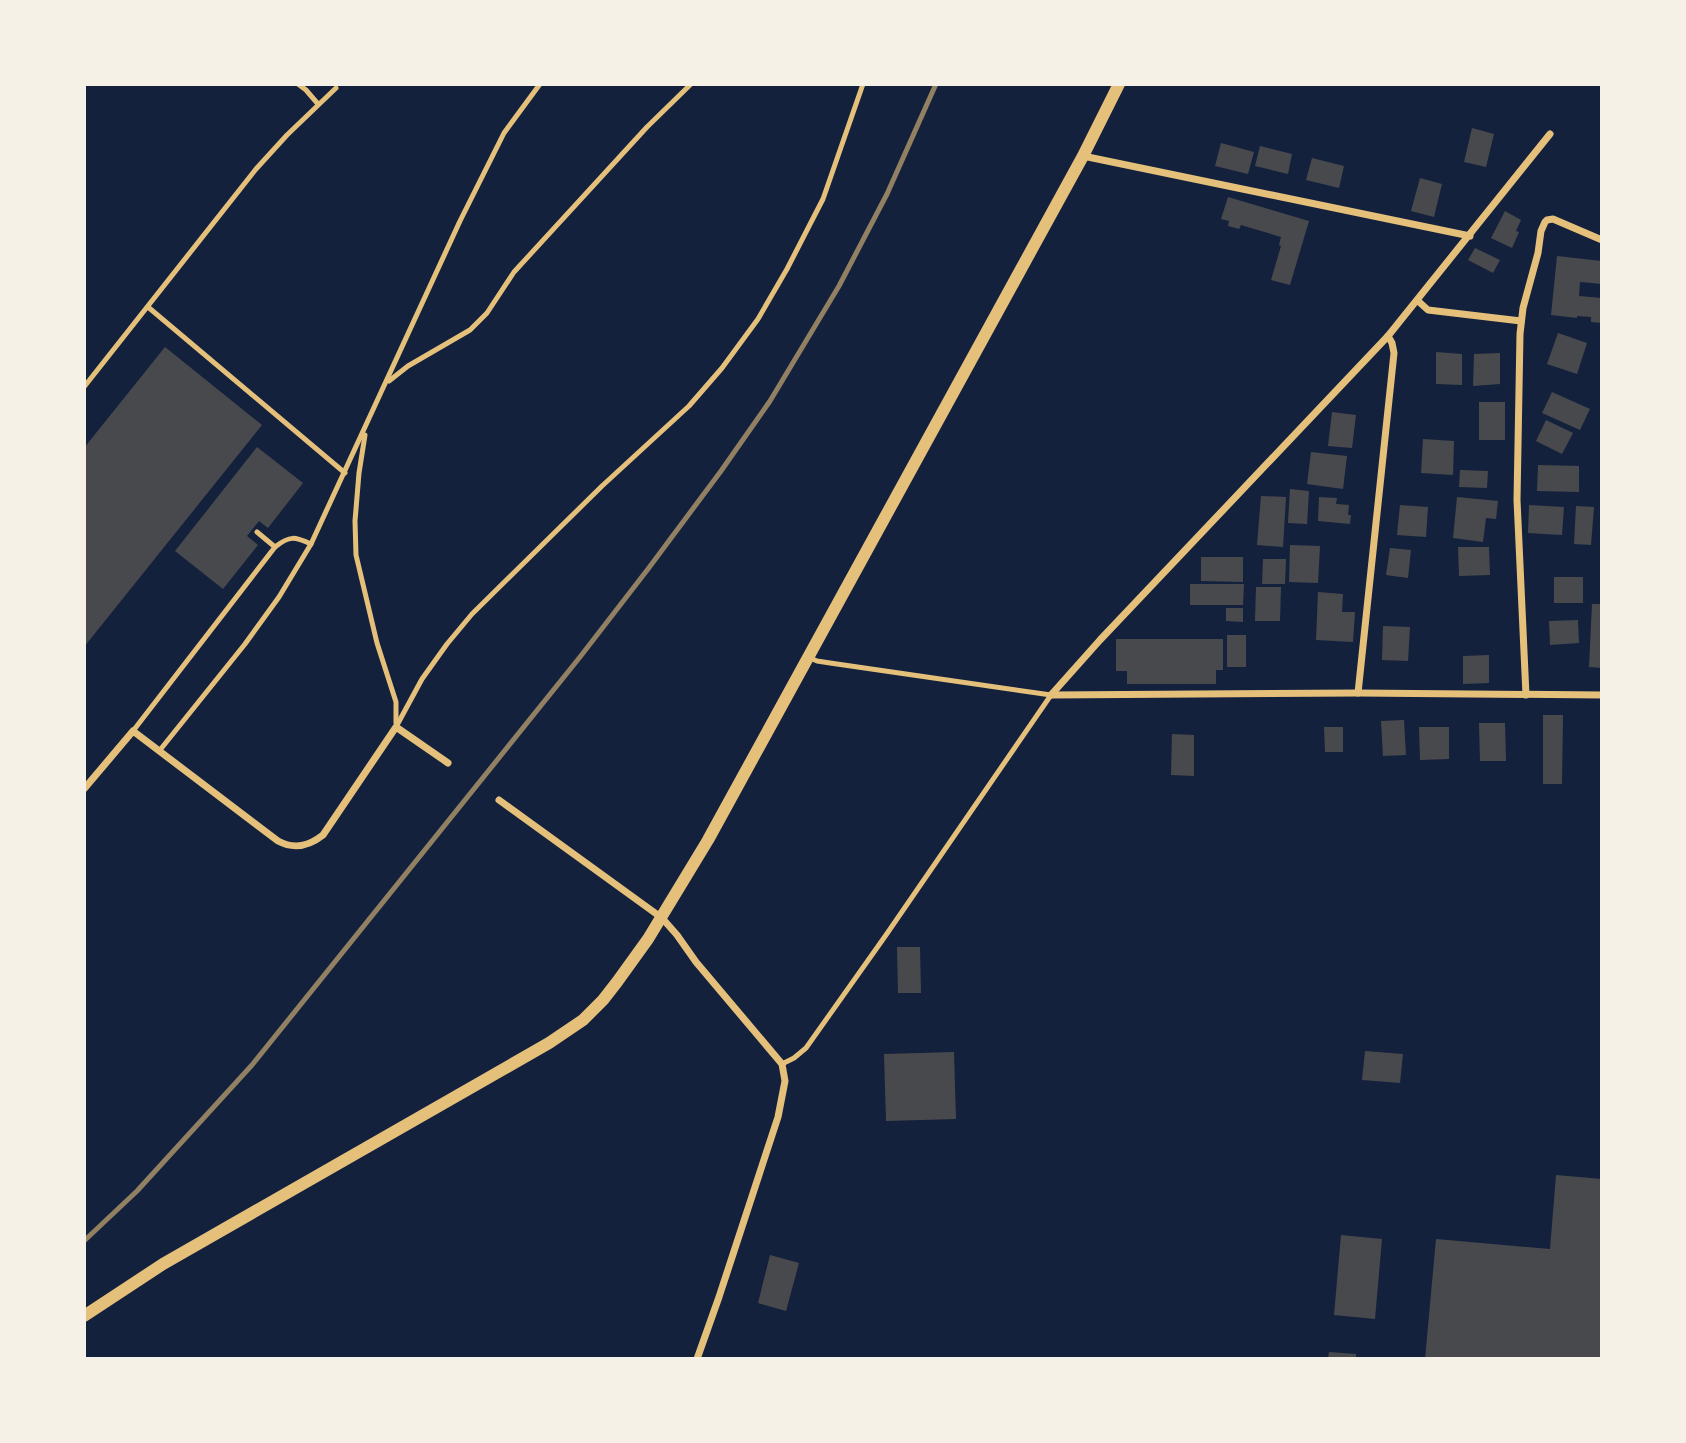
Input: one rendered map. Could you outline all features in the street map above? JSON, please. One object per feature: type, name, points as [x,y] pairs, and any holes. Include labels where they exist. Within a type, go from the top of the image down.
[{"type":"street","points":[[84,1316],[163,1264],[540,1049],[583,1020],[603,1000],[662,918],[708,840],[1083,156],[1119,84]]},
{"type":"street","points":[[1051,695],[1388,336],[1550,134]]},
{"type":"street","points":[[1083,156],[1470,236]]},
{"type":"street","points":[[1526,695],[1517,500],[1521,321],[1545,222],[1553,219],[1602,240]]},
{"type":"street","points":[[1418,301],[1428,310],[1521,321]]},
{"type":"street","points":[[1359,693],[1394,353],[1388,336]]},
{"type":"street","points":[[1051,695],[1602,695]]},
{"type":"street","points":[[84,789],[133,731],[278,841],[285,845],[301,846],[309,845],[323,835],[396,727],[448,763]]},
{"type":"street","points":[[499,800],[662,918],[782,1064],[785,1081],[778,1117],[697,1359]]},
{"type":"lane","points":[[298,84],[318,104]]},
{"type":"lane","points":[[160,750],[252,635],[311,544],[460,221],[504,133],[540,84]]},
{"type":"lane","points":[[387,383],[408,366],[470,330],[487,313],[514,272],[647,127],[691,84]]},
{"type":"lane","points":[[396,727],[422,679],[472,614],[602,486],[690,406],[758,319],[823,199],[863,84]]},
{"type":"lane","points":[[84,387],[256,169],[286,135],[336,88]]},
{"type":"lane","points":[[148,307],[345,473]]},
{"type":"lane","points":[[366,426],[355,521],[356,555],[377,643],[396,702],[396,727]]},
{"type":"lane","points":[[257,532],[275,547]]},
{"type":"lane","points":[[133,731],[275,547],[294,538],[311,544]]},
{"type":"lane","points":[[782,1064],[806,1048],[1051,695],[817,661],[808,657]]},
{"type":"building","points":[[1472,128],[1494,134],[1486,167],[1464,162]]},
{"type":"building","points":[[1221,143],[1254,152],[1248,174],[1215,166]]},
{"type":"building","points":[[1260,146],[1292,154],[1288,174],[1255,166]]},
{"type":"building","points":[[1312,158],[1344,166],[1339,188],[1306,180]]},
{"type":"building","points":[[1420,178],[1442,184],[1434,217],[1411,211]]},
{"type":"building","points":[[1228,197],[1309,221],[1290,285],[1271,280],[1281,237],[1241,225],[1239,229],[1228,226],[1229,221],[1221,219]]},
{"type":"building","points":[[1505,211],[1521,220],[1512,248],[1491,238]]},
{"type":"building","points":[[1475,248],[1500,260],[1493,273],[1468,260]]},
{"type":"building","points":[[1557,256],[1602,261],[1602,284],[1580,282],[1579,296],[1602,298],[1602,323],[1591,322],[1591,317],[1551,315]]},
{"type":"building","points":[[1558,333],[1587,343],[1577,374],[1547,364]]},
{"type":"building","points":[[165,347],[262,425],[84,647],[84,448]]},
{"type":"building","points":[[1436,352],[1462,354],[1462,385],[1436,384]]},
{"type":"building","points":[[1500,353],[1500,384],[1473,386],[1474,354]]},
{"type":"building","points":[[1552,392],[1590,409],[1580,430],[1542,413]]},
{"type":"building","points":[[1479,402],[1505,402],[1505,440],[1479,440]]},
{"type":"building","points":[[1332,412],[1356,415],[1352,448],[1328,446]]},
{"type":"building","points":[[1546,420],[1573,433],[1562,454],[1536,441]]},
{"type":"building","points":[[1423,439],[1454,441],[1453,475],[1421,473]]},
{"type":"building","points":[[257,447],[303,483],[268,528],[259,521],[247,536],[258,545],[223,589],[175,551]]},
{"type":"building","points":[[1311,452],[1347,456],[1343,489],[1307,484]]},
{"type":"building","points":[[1538,465],[1579,466],[1579,492],[1537,491]]},
{"type":"building","points":[[1460,470],[1488,471],[1487,488],[1459,487]]},
{"type":"building","points":[[1290,489],[1309,491],[1307,524],[1288,523]]},
{"type":"building","points":[[1261,496],[1286,497],[1283,547],[1257,545]]},
{"type":"building","points":[[1319,497],[1337,498],[1336,504],[1349,505],[1350,524],[1318,521]]},
{"type":"building","points":[[1457,497],[1498,501],[1496,519],[1486,518],[1483,542],[1453,538]]},
{"type":"building","points":[[1400,505],[1428,507],[1426,537],[1397,535]]},
{"type":"building","points":[[1529,505],[1564,507],[1562,535],[1528,533]]},
{"type":"building","points":[[1576,506],[1594,507],[1591,545],[1574,544]]},
{"type":"building","points":[[1290,545],[1320,546],[1318,583],[1289,582]]},
{"type":"building","points":[[1458,547],[1489,547],[1490,575],[1459,576]]},
{"type":"building","points":[[1390,548],[1411,550],[1408,578],[1386,575]]},
{"type":"building","points":[[1201,557],[1243,557],[1243,582],[1201,581]]},
{"type":"building","points":[[1263,559],[1286,559],[1285,584],[1262,584]]},
{"type":"building","points":[[1554,577],[1583,577],[1583,603],[1554,603]]},
{"type":"building","points":[[1190,584],[1244,584],[1243,605],[1190,605]]},
{"type":"building","points":[[1256,587],[1281,587],[1280,621],[1255,621]]},
{"type":"building","points":[[1318,592],[1343,594],[1342,612],[1355,612],[1353,642],[1316,640]]},
{"type":"building","points":[[1592,604],[1602,604],[1602,668],[1589,667]]},
{"type":"building","points":[[1226,608],[1243,608],[1243,622],[1226,621]]},
{"type":"building","points":[[1578,620],[1579,643],[1550,645],[1549,621]]},
{"type":"building","points":[[1383,626],[1410,627],[1408,661],[1382,660]]},
{"type":"building","points":[[1227,635],[1246,635],[1246,667],[1227,667]]},
{"type":"building","points":[[1116,639],[1223,639],[1223,670],[1216,670],[1216,684],[1127,684],[1127,671],[1116,671]]},
{"type":"building","points":[[1489,655],[1489,683],[1463,684],[1463,656]]},
{"type":"building","points":[[1543,715],[1563,715],[1562,784],[1543,784]]},
{"type":"building","points":[[1404,720],[1406,755],[1383,756],[1381,721]]},
{"type":"building","points":[[1479,723],[1505,723],[1506,761],[1480,761]]},
{"type":"building","points":[[1324,727],[1343,727],[1343,752],[1325,752]]},
{"type":"building","points":[[1419,727],[1449,727],[1449,759],[1420,760]]},
{"type":"building","points":[[1172,734],[1194,735],[1194,776],[1171,775]]},
{"type":"building","points":[[897,947],[920,947],[921,993],[898,993]]},
{"type":"building","points":[[1365,1051],[1403,1054],[1400,1083],[1362,1080]]},
{"type":"building","points":[[954,1052],[956,1119],[886,1121],[884,1054]]},
{"type":"building","points":[[1556,1175],[1602,1179],[1602,1359],[1425,1359],[1436,1239],[1550,1249]]},
{"type":"building","points":[[1341,1235],[1382,1239],[1375,1319],[1334,1315]]},
{"type":"building","points":[[770,1255],[799,1263],[786,1311],[758,1303]]},
{"type":"building","points":[[1329,1352],[1356,1354],[1356,1359],[1328,1359]]},
{"type":"railway","points":[[84,1241],[137,1191],[252,1065],[580,657],[721,471],[770,401],[839,286],[887,194],[936,84]]}]
